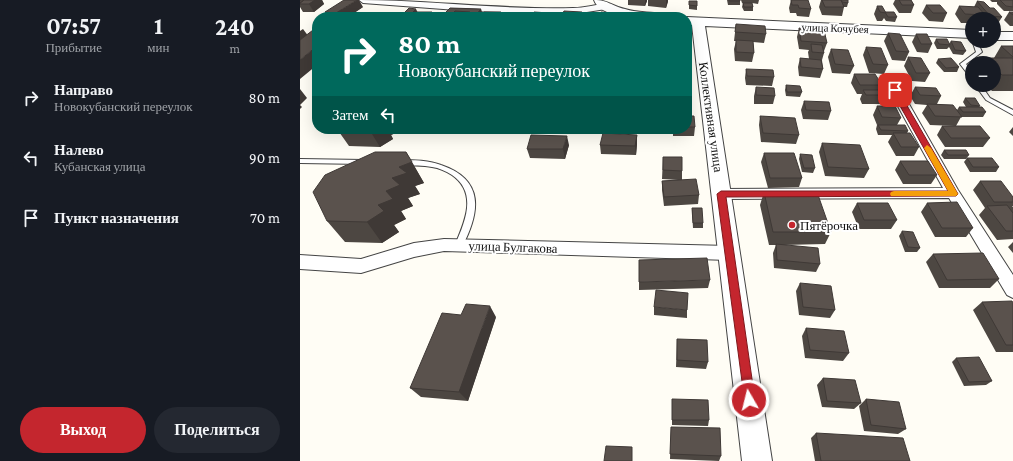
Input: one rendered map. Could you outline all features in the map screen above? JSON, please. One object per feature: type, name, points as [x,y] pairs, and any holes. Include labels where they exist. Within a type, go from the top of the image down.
[{"type":"street","points":[[363,0],[470,8],[574,11],[603,3],[623,12]]},
{"type":"street","name":"улица Кочубея","points":[[692,21],[965,37]]},
{"type":"street","name":"Коллективная улица","points":[[692,21],[721,194],[757,461]]},
{"type":"street","points":[[1001,36],[1013,36]]},
{"type":"street","points":[[895,90],[953,194],[1013,290]]},
{"type":"street","points":[[721,194],[953,194]]},
{"type":"street","name":"улица Булгакова","points":[[300,262],[362,266],[414,250],[444,245],[729,253]]},
{"type":"lane","points":[[974,56],[979,52],[977,48]]},
{"type":"lane","points":[[983,92],[988,99],[1013,113]]},
{"type":"lane","points":[[300,161],[375,162]]},
{"type":"lane","points":[[397,163],[433,165],[452,171],[463,179],[471,192],[471,207],[469,224],[459,245]]},
{"type":"building","points":[[304,0],[315,0],[309,4],[300,4]]},
{"type":"building","points":[[344,0],[357,0],[338,12],[325,12]]},
{"type":"building","points":[[740,0],[740,1],[729,1]]},
{"type":"building","points":[[791,0],[808,0],[811,9],[799,8],[798,5],[792,5]]},
{"type":"building","points":[[822,0],[841,0],[844,7],[825,7]]},
{"type":"building","points":[[841,0],[848,0],[848,3],[842,2]]},
{"type":"building","points":[[899,0],[911,0],[914,5],[902,5]]},
{"type":"building","points":[[1000,0],[1013,0],[1013,7],[1006,6]]},
{"type":"building","points":[[689,1],[697,1],[697,6],[689,5]]},
{"type":"building","points":[[977,1],[984,2],[990,8],[994,8],[998,12],[987,12]]},
{"type":"building","points":[[743,3],[752,3],[753,7],[744,7]]},
{"type":"building","points":[[926,5],[940,5],[947,13],[933,13]]},
{"type":"building","points":[[877,6],[882,6],[886,13],[880,12]]},
{"type":"building","points":[[959,6],[978,7],[982,12],[965,12],[965,14]]},
{"type":"building","points":[[409,8],[416,9],[413,12],[405,12]]},
{"type":"building","points":[[450,8],[481,9],[478,12],[446,12]]},
{"type":"building","points":[[885,12],[894,12],[897,17],[888,17]]},
{"type":"building","points":[[736,24],[765,26],[766,34],[735,32]]},
{"type":"building","points":[[799,28],[824,30],[827,43],[801,41]]},
{"type":"building","points":[[312,31],[312,50],[300,60],[300,40]]},
{"type":"building","points":[[888,33],[900,34],[909,52],[896,51]]},
{"type":"building","points":[[916,34],[927,34],[932,44],[921,44]]},
{"type":"building","points":[[936,39],[947,39],[950,45],[939,44]]},
{"type":"building","points":[[736,40],[753,41],[754,53],[736,52]]},
{"type":"building","points":[[951,41],[961,42],[966,51],[955,50]]},
{"type":"building","points":[[811,44],[822,45],[824,53],[812,52]]},
{"type":"building","points":[[1001,46],[1013,46],[1013,57]]},
{"type":"building","points":[[866,47],[881,48],[888,65],[873,64]]},
{"type":"building","points":[[831,49],[848,50],[854,66],[835,64]]},
{"type":"building","points":[[908,57],[921,58],[930,73],[916,73]]},
{"type":"building","points":[[800,58],[821,60],[823,69],[801,67]]},
{"type":"building","points":[[951,58],[959,67],[946,68],[938,59]]},
{"type":"building","points":[[1001,58],[1013,58],[1013,75],[1002,75]]},
{"type":"building","points":[[746,69],[773,70],[774,77],[747,76]]},
{"type":"building","points":[[854,74],[875,74],[882,85],[860,85]]},
{"type":"building","points":[[786,85],[800,86],[802,92],[787,92]]},
{"type":"building","points":[[756,87],[774,88],[775,96],[756,95]]},
{"type":"building","points":[[915,87],[936,88],[941,96],[920,95]]},
{"type":"building","points":[[863,90],[881,90],[884,95],[866,95]]},
{"type":"building","points":[[965,98],[975,98],[980,106],[971,105]]},
{"type":"building","points":[[804,101],[829,102],[831,111],[806,110]]},
{"type":"building","points":[[927,104],[953,105],[962,117],[935,116]]},
{"type":"building","points":[[877,106],[895,106],[901,118],[882,117]]},
{"type":"building","points":[[959,107],[982,107],[986,112],[963,112]]},
{"type":"building","points":[[692,116],[694,116],[695,127],[692,127]]},
{"type":"building","points":[[760,116],[795,118],[799,135],[763,133]]},
{"type":"building","points":[[878,125],[905,125],[908,131],[881,130]]},
{"type":"building","points":[[942,126],[980,126],[990,138],[951,138]]},
{"type":"building","points":[[893,133],[910,133],[919,147],[901,147]]},
{"type":"building","points":[[603,134],[637,135],[635,146],[600,145]]},
{"type":"building","points":[[531,135],[567,136],[563,149],[527,149]]},
{"type":"building","points":[[822,143],[860,145],[869,169],[828,167]]},
{"type":"building","points":[[944,150],[966,150],[969,155],[948,155]]},
{"type":"building","points":[[375,152],[406,152],[412,162],[399,167],[407,173],[392,178],[400,185],[386,191],[393,199],[378,205],[384,211],[367,222],[327,221],[313,192],[325,175]]},
{"type":"building","points":[[764,153],[794,153],[802,178],[770,178]]},
{"type":"building","points":[[800,154],[812,155],[815,168],[804,168]]},
{"type":"building","points":[[663,157],[682,157],[682,171],[663,170]]},
{"type":"building","points":[[967,158],[992,158],[999,167],[973,167]]},
{"type":"building","points":[[900,161],[928,161],[937,175],[909,175]]},
{"type":"building","points":[[696,179],[699,195],[664,197],[662,181]]},
{"type":"building","points":[[980,181],[1001,181],[1013,197],[1013,202],[994,202]]},
{"type":"building","points":[[764,192],[817,192],[831,232],[773,232]]},
{"type":"building","points":[[957,202],[973,228],[942,228],[927,203]]},
{"type":"building","points":[[857,203],[888,203],[897,220],[864,220]]},
{"type":"building","points":[[1007,205],[1013,213],[1013,231],[1006,231],[987,206]]},
{"type":"building","points":[[692,208],[702,208],[703,223],[693,223]]},
{"type":"building","points":[[902,231],[913,232],[920,248],[908,247]]},
{"type":"building","points":[[776,244],[818,248],[820,264],[777,260]]},
{"type":"building","points":[[983,253],[999,279],[947,280],[933,254]]},
{"type":"building","points":[[707,258],[710,280],[639,282],[639,260]]},
{"type":"building","points":[[800,283],[831,286],[835,310],[803,307]]},
{"type":"building","points":[[656,290],[688,293],[687,310],[654,307]]},
{"type":"building","points":[[1012,301],[1013,345],[1006,345],[982,302]]},
{"type":"building","points":[[466,304],[490,306],[459,392],[410,388],[442,313],[461,315]]},
{"type":"building","points":[[806,328],[844,331],[849,353],[810,350]]},
{"type":"building","points":[[677,339],[707,340],[708,362],[677,360]]},
{"type":"building","points":[[979,357],[992,381],[969,382],[956,358]]},
{"type":"building","points":[[823,378],[855,380],[861,403],[827,401]]},
{"type":"building","points":[[672,399],[708,400],[709,420],[672,420]]},
{"type":"building","points":[[866,399],[899,402],[906,429],[871,425]]},
{"type":"building","points":[[671,427],[720,428],[721,456],[670,454]]},
{"type":"building","points":[[816,433],[903,438],[910,461],[821,461]]},
{"type":"building","points":[[606,446],[632,447],[632,461],[604,461]]},
{"type":"slow traffic","points":[[894,194],[953,194],[927,148]]},
{"type":"place","name":"Пятёрочка","points":[[792,225]]},
{"type":"route","points":[[749,400],[721,194],[953,194],[895,90]]}]
